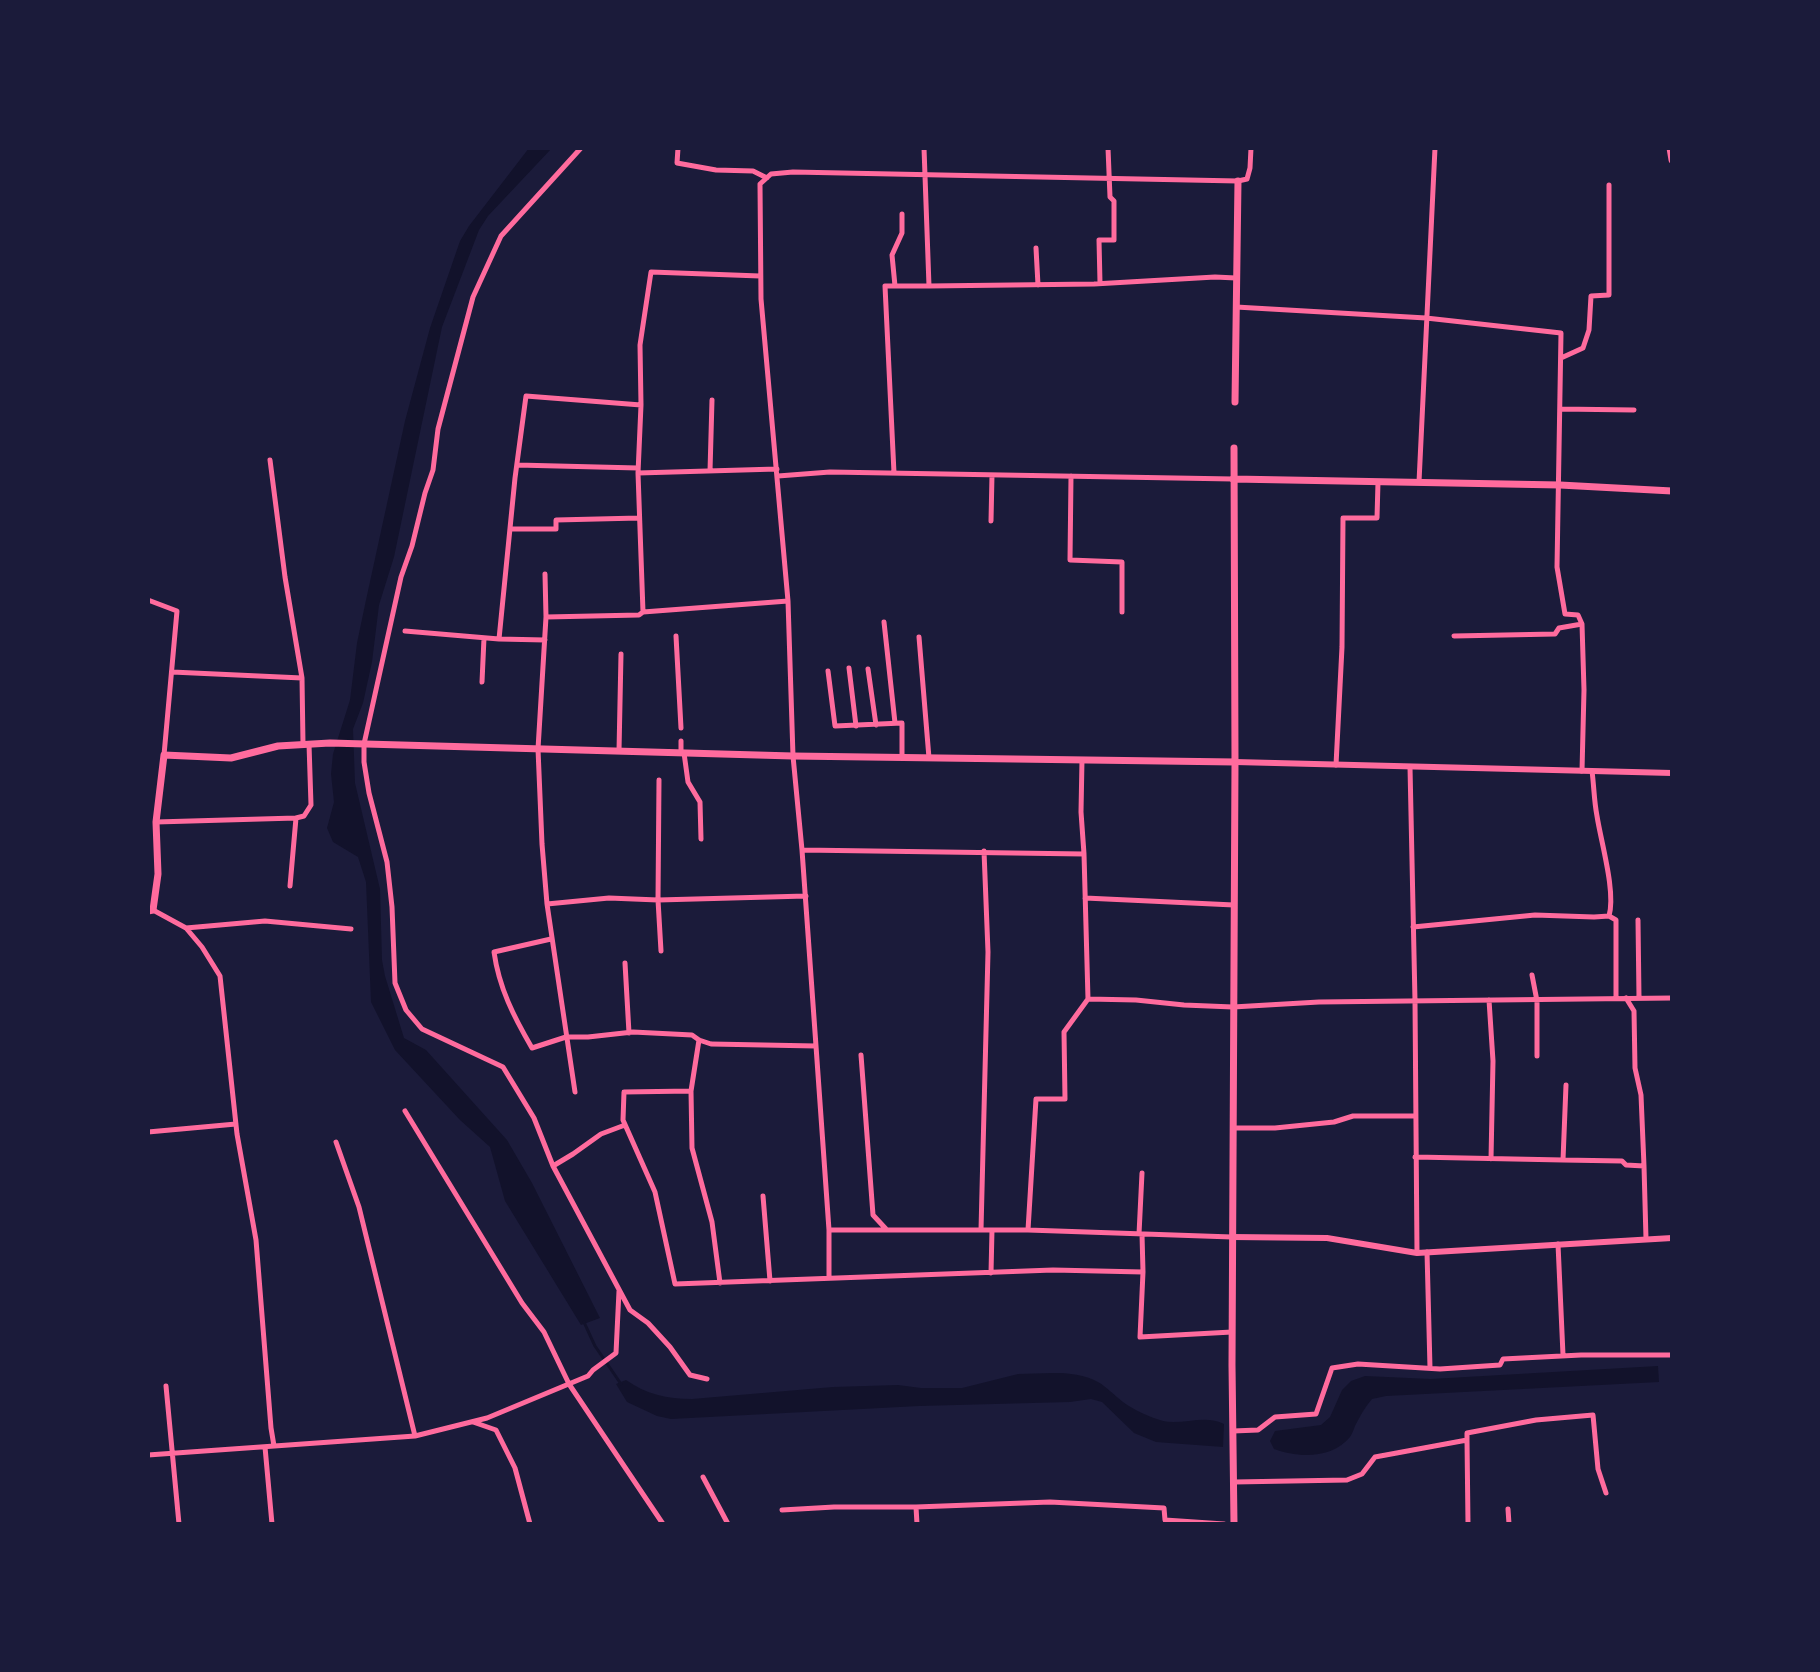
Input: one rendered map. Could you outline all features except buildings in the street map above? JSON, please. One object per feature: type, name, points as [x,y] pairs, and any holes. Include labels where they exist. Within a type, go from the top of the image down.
[{"type":"main road","points":[[1670,148],[1672,158]]},
{"type":"main road","points":[[1235,402],[1238,181]]},
{"type":"main road","points":[[1234,448],[1234,1524]]},
{"type":"main road","points":[[1233,479],[1560,485],[1672,491]]},
{"type":"main road","points":[[150,910],[158,874],[156,822],[164,755],[231,758],[278,746],[330,743],[793,756],[1235,762]]},
{"type":"street","points":[[581,148],[501,236],[473,297],[438,429],[433,470],[401,577],[362,744],[369,793],[387,862],[395,983],[406,1010],[422,1029],[503,1067],[534,1118],[553,1166],[630,1310],[648,1323],[690,1375],[707,1379]]},
{"type":"street","points":[[678,148],[677,163],[716,170],[753,171],[767,178]]},
{"type":"street","points":[[924,148],[929,286]]},
{"type":"street","points":[[1100,283],[1099,240],[1114,240],[1114,201],[1110,197],[1108,148]]},
{"type":"street","points":[[829,1278],[829,1230],[806,896],[793,756],[788,601],[760,276],[760,184],[771,174],[793,172],[1238,181],[1247,179],[1251,148]]},
{"type":"street","points":[[1419,482],[1435,148]]},
{"type":"street","points":[[1561,358],[1583,348],[1589,330],[1591,296],[1609,295],[1609,185]]},
{"type":"street","points":[[895,286],[892,255],[902,233],[902,214]]},
{"type":"street","points":[[1036,248],[1038,285]]},
{"type":"street","points":[[643,612],[638,470],[640,345],[651,272],[760,276]]},
{"type":"street","points":[[894,473],[885,286],[1038,285],[1236,278]]},
{"type":"street","points":[[1236,307],[1426,318],[1561,333],[1557,567],[1565,614],[1578,615],[1582,624],[1582,771]]},
{"type":"street","points":[[499,639],[526,396],[641,405]]},
{"type":"street","points":[[710,471],[712,400]]},
{"type":"street","points":[[1560,409],[1634,410]]},
{"type":"street","points":[[156,822],[296,818],[304,816],[311,805],[302,678],[270,460]]},
{"type":"street","points":[[517,465],[638,470],[1233,479]]},
{"type":"street","points":[[991,521],[992,475]]},
{"type":"street","points":[[1071,476],[1070,560],[1122,562],[1122,612]]},
{"type":"street","points":[[1336,765],[1342,647],[1343,518],[1377,518],[1378,482]]},
{"type":"street","points":[[510,529],[556,529],[556,520],[639,518]]},
{"type":"street","points":[[545,574],[546,617],[538,749],[542,844],[547,904],[575,1092]]},
{"type":"street","points":[[148,600],[177,611],[164,755]]},
{"type":"street","points":[[546,617],[639,615],[643,612],[788,601]]},
{"type":"street","points":[[884,622],[895,723]]},
{"type":"street","points":[[1454,636],[1555,634],[1559,628],[1582,624]]},
{"type":"street","points":[[405,631],[545,640]]},
{"type":"street","points":[[676,636],[681,728]]},
{"type":"street","points":[[919,637],[929,758]]},
{"type":"street","points":[[482,682],[484,638]]},
{"type":"street","points":[[619,751],[621,654]]},
{"type":"street","points":[[849,668],[856,726]]},
{"type":"street","points":[[868,669],[876,725]]},
{"type":"street","points":[[828,671],[835,726],[902,723],[902,757]]},
{"type":"street","points":[[172,672],[302,678]]},
{"type":"street","points":[[681,741],[688,782],[700,802],[701,839]]},
{"type":"street","points":[[1028,1230],[1036,1099],[1065,1099],[1064,1032],[1088,999],[1082,760]]},
{"type":"street","points":[[1235,762],[1672,773]]},
{"type":"street","points":[[1410,767],[1417,1253]]},
{"type":"street","points":[[1592,771],[1611,901],[1609,916]]},
{"type":"street","points":[[659,780],[658,900],[661,951]]},
{"type":"street","points":[[290,886],[296,818]]},
{"type":"street","points":[[802,850],[1084,854]]},
{"type":"street","points":[[981,1230],[988,952],[984,851]]},
{"type":"street","points":[[547,904],[609,898],[658,900],[806,896]]},
{"type":"street","points":[[1085,898],[1234,905]]},
{"type":"street","points":[[150,910],[186,928],[220,976],[236,1124],[256,1240],[274,1446]]},
{"type":"street","points":[[1413,927],[1535,915],[1609,916],[1616,920],[1616,998]]},
{"type":"street","points":[[1638,920],[1639,998]]},
{"type":"street","points":[[186,928],[265,921],[351,929]]},
{"type":"street","points":[[552,939],[494,952],[512,1014],[532,1048],[566,1037],[629,1033],[692,1035],[711,1044],[816,1046]]},
{"type":"street","points":[[625,963],[629,1033]]},
{"type":"street","points":[[1532,975],[1537,1001],[1537,1056]]},
{"type":"street","points":[[1626,998],[1634,1011],[1635,1068],[1641,1095],[1646,1239]]},
{"type":"street","points":[[1088,999],[1233,1007],[1319,1002],[1672,998]]},
{"type":"street","points":[[1489,1000],[1493,1061],[1491,1159]]},
{"type":"street","points":[[699,1040],[691,1091],[692,1148],[712,1222],[720,1283]]},
{"type":"street","points":[[861,1055],[873,1215],[886,1230]]},
{"type":"street","points":[[1563,1160],[1566,1085]]},
{"type":"street","points":[[691,1091],[624,1092],[623,1120],[655,1192],[675,1284],[1053,1270],[1143,1272]]},
{"type":"street","points":[[405,1111],[522,1303],[544,1332],[569,1384],[663,1524]]},
{"type":"street","points":[[1233,1128],[1275,1128],[1334,1122],[1353,1116],[1415,1116]]},
{"type":"street","points":[[148,1132],[236,1124]]},
{"type":"street","points":[[553,1166],[601,1134],[625,1125]]},
{"type":"street","points":[[336,1142],[359,1207],[415,1436]]},
{"type":"street","points":[[1415,1157],[1622,1161],[1626,1165],[1644,1166]]},
{"type":"street","points":[[1142,1173],[1140,1337],[1233,1332]]},
{"type":"street","points":[[763,1196],[770,1281]]},
{"type":"street","points":[[829,1230],[1028,1230],[1327,1238],[1417,1253],[1672,1238]]},
{"type":"street","points":[[991,1273],[992,1230]]},
{"type":"street","points":[[1558,1244],[1563,1356]]},
{"type":"street","points":[[1427,1252],[1430,1368]]},
{"type":"street","points":[[148,1455],[415,1436],[487,1418],[588,1376],[616,1353],[619,1290]]},
{"type":"street","points":[[1233,1431],[1258,1430],[1275,1417],[1316,1414],[1332,1368],[1358,1364],[1430,1368],[1500,1365],[1503,1359],[1672,1355]]},
{"type":"street","points":[[166,1386],[179,1524]]},
{"type":"street","points":[[1468,1524],[1467,1433],[1480,1430],[1536,1420],[1593,1415],[1598,1469],[1606,1493]]},
{"type":"street","points":[[472,1421],[496,1430],[515,1468],[530,1524]]},
{"type":"street","points":[[1234,1482],[1347,1480],[1362,1474],[1375,1457],[1467,1440]]},
{"type":"street","points":[[265,1447],[272,1524]]},
{"type":"street","points":[[703,1477],[728,1524]]},
{"type":"street","points":[[782,1510],[1050,1502],[1164,1508],[1165,1520],[1224,1524]]},
{"type":"street","points":[[916,1507],[917,1524]]},
{"type":"street","points":[[1508,1509],[1509,1524]]},
{"type":"shaded area","points":[[529,148],[552,148],[488,216],[479,230],[442,327],[394,557],[379,605],[363,703],[353,729],[355,783],[380,889],[385,976],[404,1038],[426,1050],[507,1140],[600,1318],[581,1325],[505,1201],[490,1147],[460,1120],[395,1050],[371,1002],[366,882],[358,857],[333,842],[327,828],[334,802],[331,774],[333,754],[350,700],[366,600],[405,421],[430,328],[460,241]]},
{"type":"shaded area","points":[[1658,1366],[1659,1382],[1386,1396],[1372,1399],[1350,1437],[1324,1453],[1293,1454],[1274,1449],[1270,1441],[1275,1431],[1321,1425],[1330,1417],[1342,1390],[1351,1381],[1365,1376],[1431,1379]]},
{"type":"shaded area","points":[[1018,1374],[1079,1375],[1098,1382],[1127,1405],[1163,1421],[1217,1421],[1224,1424],[1223,1447],[1156,1442],[1134,1433],[1102,1402],[1091,1399],[671,1419],[627,1402],[616,1384],[626,1380],[657,1395],[692,1399],[833,1387],[898,1385],[962,1388]]},
{"type":"waterway","points":[[584,1322],[595,1346],[621,1384]]}]
